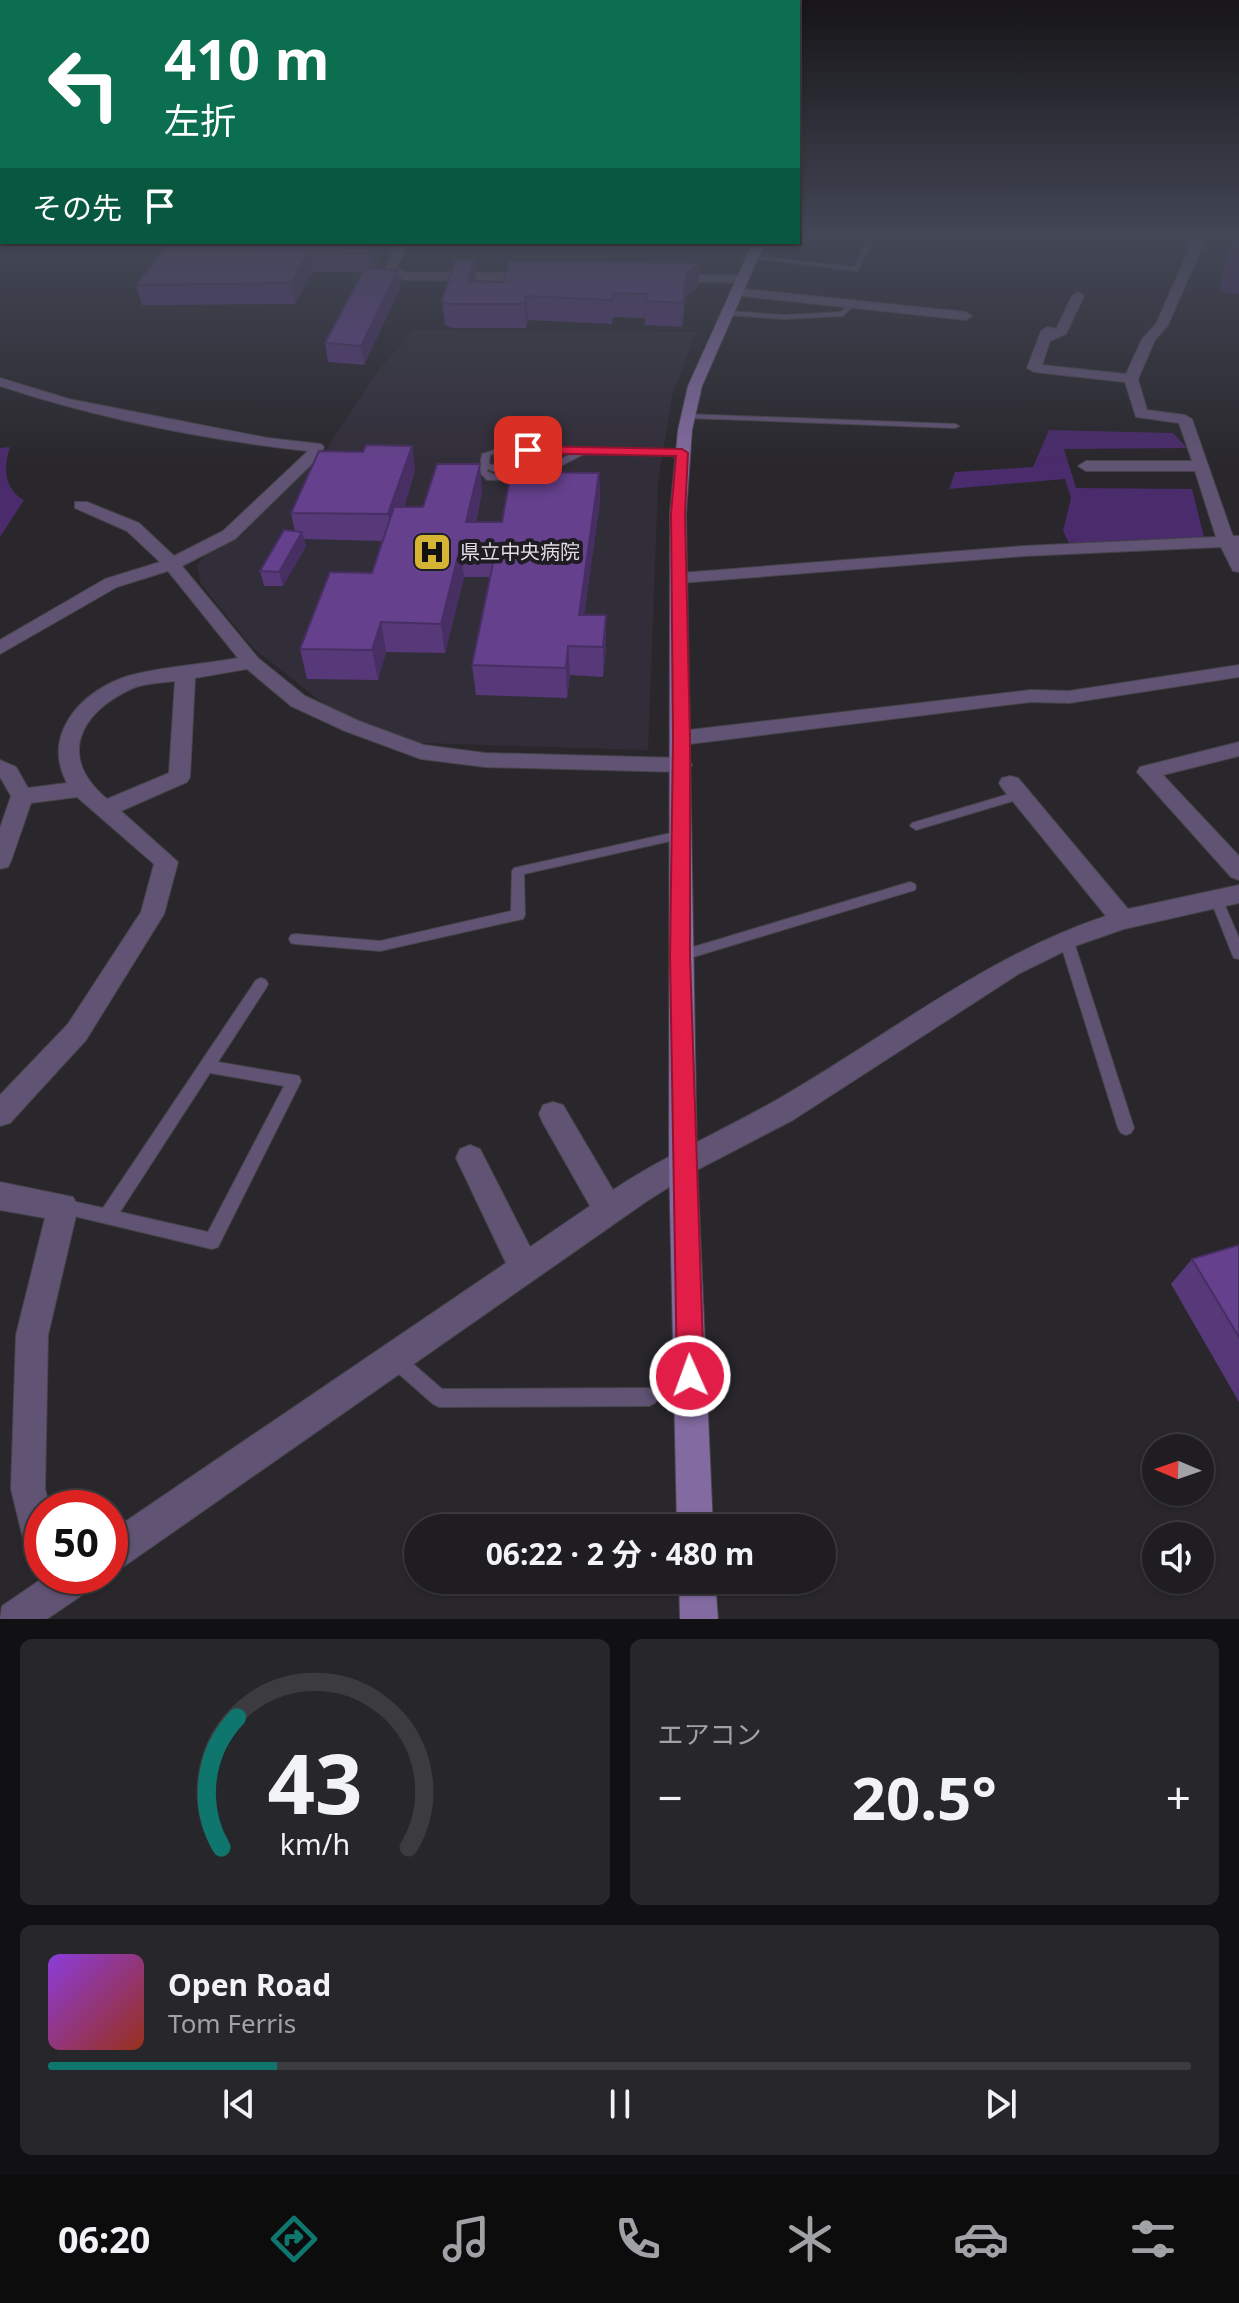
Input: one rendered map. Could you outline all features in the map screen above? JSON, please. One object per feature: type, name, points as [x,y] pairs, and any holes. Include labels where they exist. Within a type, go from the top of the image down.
[{"type":"main road","points":[[695,1514],[683,1163],[678,514],[688,416],[704,360],[726,314]]},
{"type":"main road","points":[[698,1594],[699,1619]]},
{"type":"street","points":[[946,314],[966,316]]},
{"type":"street","points":[[1069,314],[1061,331],[1046,335],[1034,368],[1131,379]]},
{"type":"street","points":[[1167,314],[1162,325],[1149,339],[1131,379],[1141,414],[1185,419],[1239,567]]},
{"type":"street","points":[[0,382],[66,403],[268,442],[316,447],[315,453],[229,535],[172,564],[111,583],[0,648]]},
{"type":"street","points":[[1086,466],[1202,466]]},
{"type":"street","points":[[81,505],[133,527],[172,564],[251,662],[298,701],[352,726],[421,752],[485,760],[681,765]]},
{"type":"street","points":[[680,578],[1024,551],[1231,541]]},
{"type":"street","points":[[0,1114],[77,1032],[152,914],[166,862],[81,789],[70,769],[71,729],[83,712],[127,683],[251,662]]},
{"type":"street","points":[[681,738],[1031,696],[1069,697],[1239,671]]},
{"type":"street","points":[[103,810],[179,777],[185,674]]},
{"type":"street","points":[[1239,749],[1148,772],[1239,871]]},
{"type":"street","points":[[0,767],[8,772],[22,796],[0,861]]},
{"type":"street","points":[[22,796],[81,789]]},
{"type":"street","points":[[1015,789],[1123,920]]},
{"type":"street","points":[[128,1542],[609,1211],[683,1163],[783,1111],[1011,966],[1066,939],[1123,920],[1228,898]]},
{"type":"street","points":[[553,1114],[609,1211]]},
{"type":"street","points":[[470,1158],[525,1268]]},
{"type":"street","points":[[0,1196],[63,1207],[32,1335],[28,1490]]},
{"type":"street","points":[[15,1619],[45,1594]]},
{"type":"lane","points":[[734,314],[785,317],[843,314]]},
{"type":"lane","points":[[688,416],[955,426]]},
{"type":"lane","points":[[583,451],[528,479],[485,476],[486,454],[494,450],[583,451],[682,453]]},
{"type":"lane","points":[[916,826],[1015,789]]},
{"type":"lane","points":[[296,939],[380,946],[518,915],[518,871],[680,835]]},
{"type":"lane","points":[[680,956],[910,887]]},
{"type":"lane","points":[[1228,898],[1239,954]]},
{"type":"lane","points":[[1066,939],[1126,1128]]},
{"type":"lane","points":[[107,1217],[261,984]]},
{"type":"lane","points":[[63,1207],[212,1241],[294,1081],[207,1066]]},
{"type":"lane","points":[[394,1358],[439,1398],[649,1397]]},
{"type":"shaded area","name":"県立中央病院","points":[[414,330],[696,332],[672,396],[658,482],[648,750],[421,743],[332,710],[253,648],[201,584],[197,566],[220,537],[321,457],[380,368]]},
{"type":"shaded area","points":[[1049,430],[1173,433],[1187,448],[1064,449],[1076,488],[1192,489],[1204,537],[1071,547],[1063,531],[1071,498],[1065,479],[949,489],[955,472],[1033,467]]},
{"type":"shaded area","points":[[10,447],[7,477],[12,490],[24,500],[0,537],[0,448]]},
{"type":"building","points":[[341,314],[377,314],[361,346],[325,343]]},
{"type":"building","points":[[366,445],[412,446],[388,514],[291,513],[319,451],[363,452]]},
{"type":"building","points":[[437,464],[480,464],[466,522],[502,522],[511,472],[599,473],[579,615],[606,615],[603,647],[568,646],[566,668],[472,665],[496,549],[460,548],[441,624],[381,622],[372,650],[300,649],[330,572],[372,573],[394,507],[423,507]]},
{"type":"building","points":[[284,530],[302,532],[279,572],[260,571]]},
{"type":"building","points":[[1239,1245],[1239,1337],[1192,1259]]},
{"type":"place","name":"県立中央病院","points":[[432,552]]},
{"type":"route","points":[[528,450],[682,453],[678,514],[680,956],[690,1376]]}]
